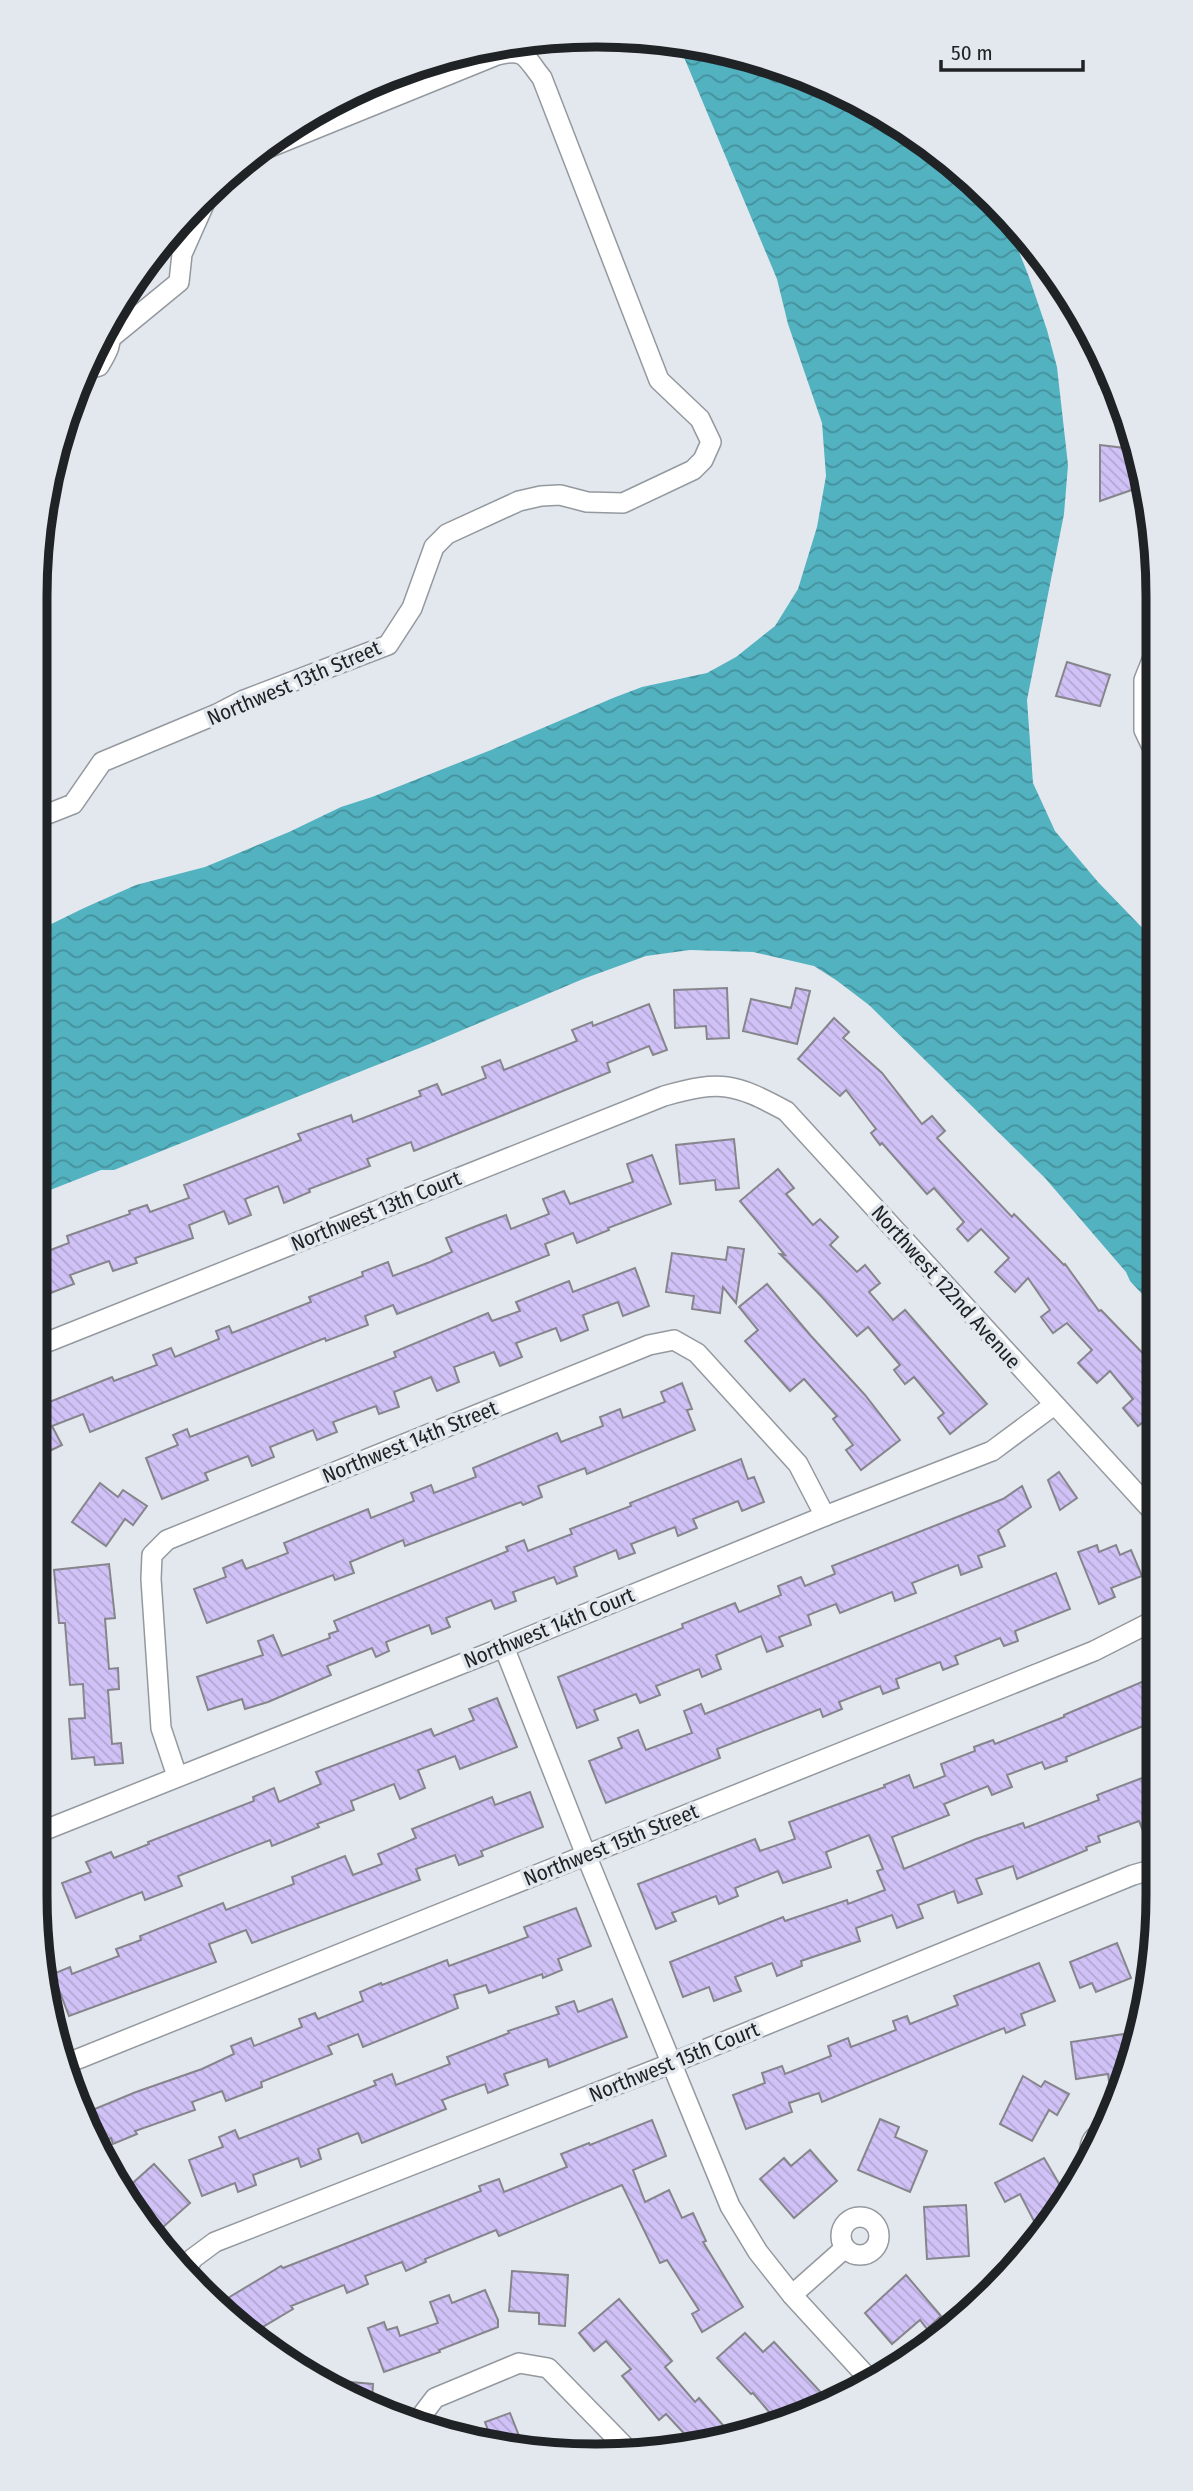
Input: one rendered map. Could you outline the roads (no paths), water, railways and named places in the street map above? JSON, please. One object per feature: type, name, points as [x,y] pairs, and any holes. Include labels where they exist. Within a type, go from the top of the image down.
[{"type":"street","name":"Northwest 13th Street","points":[[47,814],[73,804],[102,762],[217,715],[243,700],[388,645],[412,608],[434,547],[447,534],[519,501],[541,496],[560,495],[587,502],[623,503],[693,470],[703,460],[711,442],[700,419],[659,380],[542,78],[519,53]]},
{"type":"street","name":"Northwest 13th Street","points":[[298,136],[490,58]]},
{"type":"street","points":[[119,325],[179,282],[182,254],[197,220]]},
{"type":"street","points":[[98,366],[107,348]]},
{"type":"street","points":[[1146,675],[1146,734]]},
{"type":"street","name":"Northwest 13th Court","points":[[47,1342],[664,1096],[693,1088],[719,1085]]},
{"type":"street","name":"Northwest 122nd Avenue","points":[[719,1085],[750,1091],[786,1111],[1146,1504]]},
{"type":"street","name":"Northwest 14th Street","points":[[177,1776],[161,1728],[151,1579],[152,1555],[167,1540],[649,1345],[674,1340],[697,1353],[798,1464],[825,1516]]},
{"type":"street","name":"Northwest 14th Court","points":[[47,1829],[992,1451],[1054,1405]]},
{"type":"street","name":"Northwest 15th Street","points":[[73,2060],[1094,1651],[1146,1625]]},
{"type":"street","points":[[505,1647],[586,1855],[730,2206],[758,2252],[792,2295],[864,2374]]},
{"type":"street","name":"Northwest 15th Court","points":[[191,2265],[215,2242],[672,2063],[1146,1871]]},
{"type":"street","points":[[792,2295],[845,2248]]},
{"type":"street","points":[[422,2416],[435,2398],[519,2363],[548,2368],[621,2443]]},
{"type":"water","points":[[683,54],[739,66],[807,89],[902,140],[931,161],[985,208],[1015,241],[1029,277],[1057,367],[1068,465],[1064,514],[1027,700],[1033,783],[1055,831],[1098,882],[1146,932],[1146,1298],[1045,1178],[869,1005],[814,966],[753,952],[690,950],[646,956],[583,979],[427,1045],[114,1170],[101,1170],[47,1191],[47,926],[136,885],[205,867],[341,807],[491,750],[613,698],[642,687],[707,673],[736,657],[775,626],[798,589],[817,527],[826,476],[822,423],[788,324],[777,279]]}]
